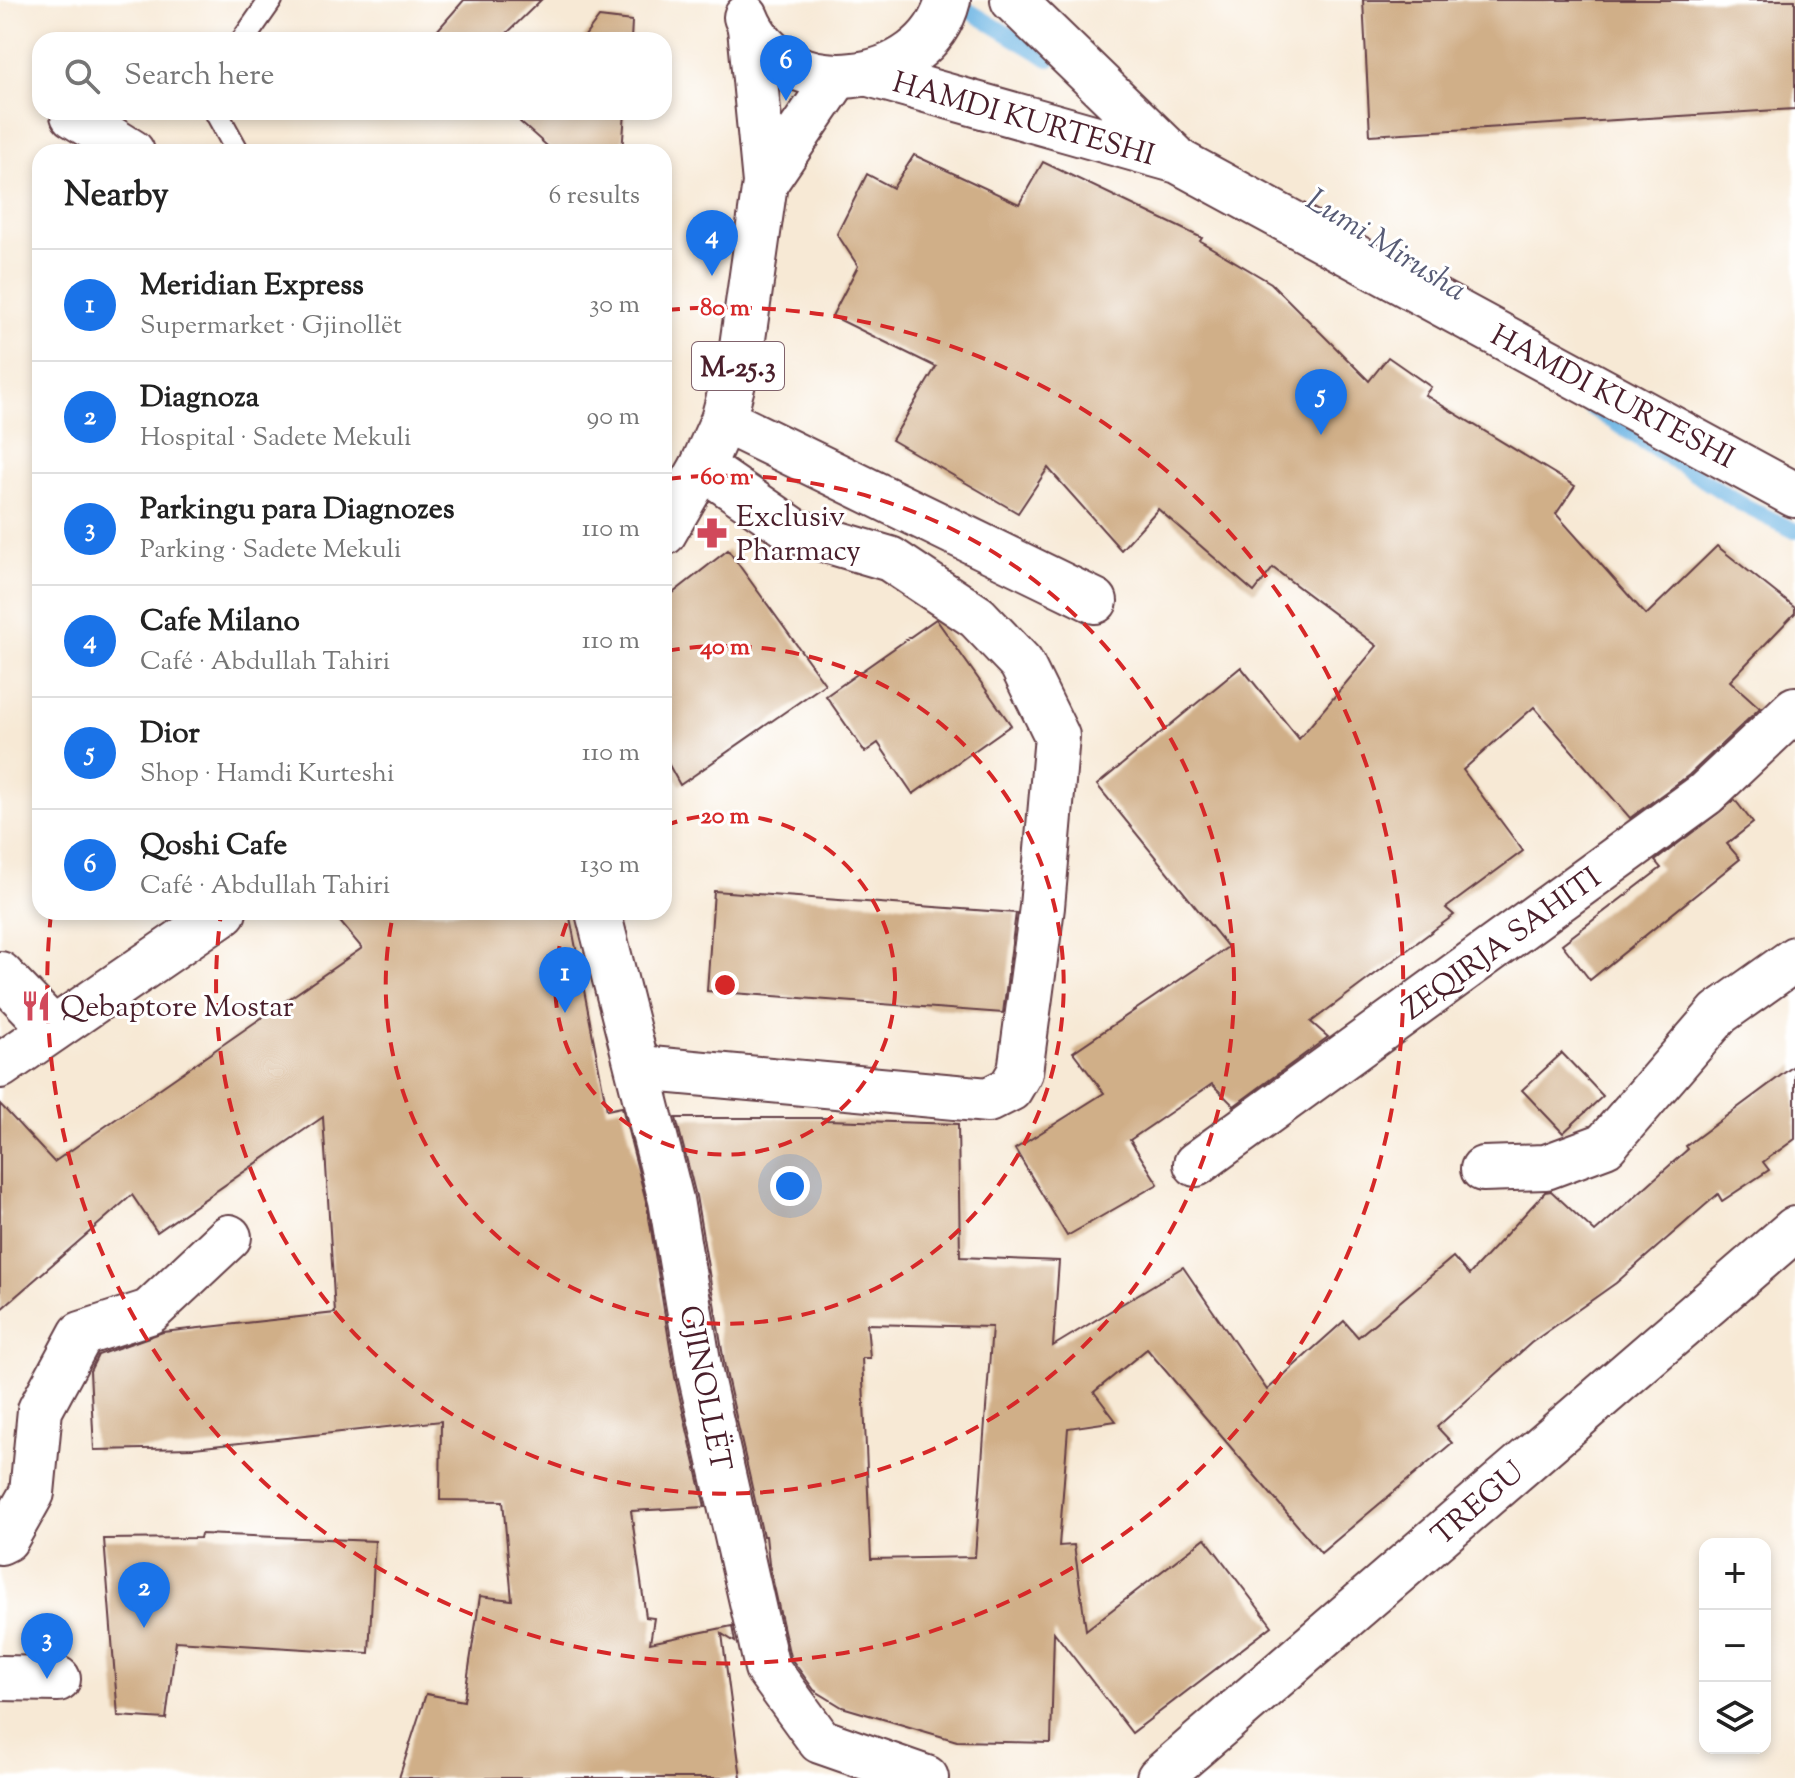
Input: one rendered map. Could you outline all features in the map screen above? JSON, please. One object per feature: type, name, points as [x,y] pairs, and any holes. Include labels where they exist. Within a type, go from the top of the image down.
[{"type":"street","points":[[853,76],[903,60],[929,38],[948,0]]},
{"type":"street","name":"HAMDI KURTESHI","points":[[1013,0],[1178,161]]},
{"type":"street","name":"M-25.3","points":[[745,14],[774,52],[802,71],[853,76]]},
{"type":"street","name":"M-25.3","points":[[672,508],[702,467],[723,420],[741,353],[765,183],[745,14]]},
{"type":"street","name":"M-25.3","points":[[765,183],[853,76]]},
{"type":"street","name":"HAMDI KURTESHI","points":[[853,76],[1178,161],[1795,495]]},
{"type":"street","points":[[81,120],[119,144]]},
{"type":"street","points":[[723,420],[1095,601]]},
{"type":"street","points":[[640,1068],[988,1100],[1010,1089],[1020,1072],[1055,785],[1057,736],[1021,663],[977,617],[890,559],[795,531],[702,467]]},
{"type":"street","name":"ZEQIRJA SAHITI","points":[[1196,1164],[1705,794],[1795,709]]},
{"type":"street","points":[[0,1066],[212,920]]},
{"type":"street","name":"GJINOLLËT","points":[[600,920],[671,1200],[700,1373],[767,1668],[820,1741],[926,1778]]},
{"type":"street","points":[[1483,1169],[1546,1167],[1605,1145],[1719,1013],[1795,959]]},
{"type":"street","points":[[0,974],[53,1029]]},
{"type":"street","name":"TREGU","points":[[1159,1778],[1795,1229]]},
{"type":"street","points":[[0,1542],[6,1539],[32,1493],[40,1410],[81,1334],[149,1312],[229,1237]]},
{"type":"street","points":[[0,1678],[58,1679]]},
{"type":"lane","points":[[249,32],[271,0]]},
{"type":"lane","points":[[220,120],[234,144]]},
{"type":"building","points":[[464,0],[541,0],[508,32],[436,32]]},
{"type":"building","points":[[1363,0],[1795,0],[1795,109],[1370,135]]},
{"type":"building","points":[[599,17],[632,21],[631,32],[588,32]]},
{"type":"building","points":[[624,120],[623,144],[545,144],[520,122]]},
{"type":"building","points":[[914,155],[1019,204],[1043,162],[1202,238],[1200,241],[1271,283],[1369,381],[1388,357],[1431,387],[1425,395],[1575,486],[1556,514],[1646,615],[1717,546],[1795,608],[1795,613],[1730,681],[1760,708],[1689,775],[1630,818],[1534,707],[1463,770],[1523,851],[1446,908],[1454,915],[1311,1022],[1328,1037],[1234,1106],[1212,1084],[1130,1140],[1158,1184],[1067,1236],[1015,1149],[1104,1093],[1073,1052],[1228,947],[1097,785],[1241,667],[1299,739],[1377,646],[1273,568],[1254,592],[1158,509],[1121,550],[1048,468],[1018,513],[892,440],[936,367],[832,316],[858,266],[837,234],[867,174],[893,188]]},
{"type":"building","points":[[728,550],[825,684],[680,785],[672,770],[672,594]]},
{"type":"building","points":[[936,619],[1011,725],[913,794],[878,743],[865,752],[826,696]]},
{"type":"building","points":[[1735,800],[1753,823],[1727,844],[1740,859],[1590,980],[1562,944],[1661,868],[1655,861]]},
{"type":"building","points":[[714,891],[1016,913],[1003,1013],[707,991]]},
{"type":"building","points":[[339,920],[571,920],[607,1110],[622,1107],[647,1205],[675,1377],[705,1507],[631,1511],[646,1617],[654,1618],[650,1643],[732,1626],[735,1642],[722,1634],[741,1778],[399,1778],[426,1694],[464,1701],[480,1596],[512,1600],[503,1501],[440,1500],[441,1421],[194,1448],[94,1450],[90,1371],[98,1355],[163,1332],[335,1313],[323,1117],[157,1232],[132,1195],[0,1310],[0,1104],[54,1162],[362,948]]},
{"type":"building","points":[[1562,1053],[1603,1096],[1563,1133],[1522,1090]]},
{"type":"building","points":[[1795,1065],[1795,1139],[1763,1162],[1769,1170],[1722,1201],[1718,1194],[1616,1283],[1531,1343],[1437,1427],[1452,1443],[1321,1553],[1147,1349],[1094,1392],[1116,1421],[1068,1428],[1059,1546],[1074,1545],[1086,1630],[1205,1538],[1272,1626],[1132,1733],[1054,1632],[1051,1743],[957,1741],[842,1707],[814,1690],[790,1657],[769,1564],[766,1536],[763,1536],[725,1368],[696,1196],[676,1118],[827,1118],[958,1124],[960,1257],[1059,1261],[1053,1346],[1183,1267],[1267,1390],[1344,1321],[1358,1337],[1453,1257],[1469,1275],[1545,1192],[1551,1191],[1595,1232],[1688,1149],[1686,1146]],"holes":[[[867,1324],[992,1327],[975,1557],[871,1559],[862,1358],[870,1358]]]},
{"type":"building","points":[[201,1534],[375,1541],[369,1653],[176,1641],[166,1719],[118,1716],[104,1539],[200,1538]]},
{"type":"waterway","name":"Lumi Mirusha","points":[[951,0],[1049,59]]},
{"type":"waterway","name":"Lumi Mirusha","points":[[1590,407],[1743,505],[1795,531]]},
{"type":"place","name":"Qoshi Cafe","points":[[786,101]]},
{"type":"place","name":"Cafe Milano","points":[[712,276]]},
{"type":"place","name":"Dior","points":[[1321,435]]},
{"type":"place","name":"Exclusiv Pharmacy","points":[[712,533]]},
{"type":"place","name":"Qebaptore Mostar","points":[[36,1006]]},
{"type":"place","name":"Meridian Express","points":[[565,1013]]},
{"type":"place","name":"Diagnoza","points":[[144,1628]]},
{"type":"place","name":"Parkingu para Diagnozes","points":[[47,1679]]}]
